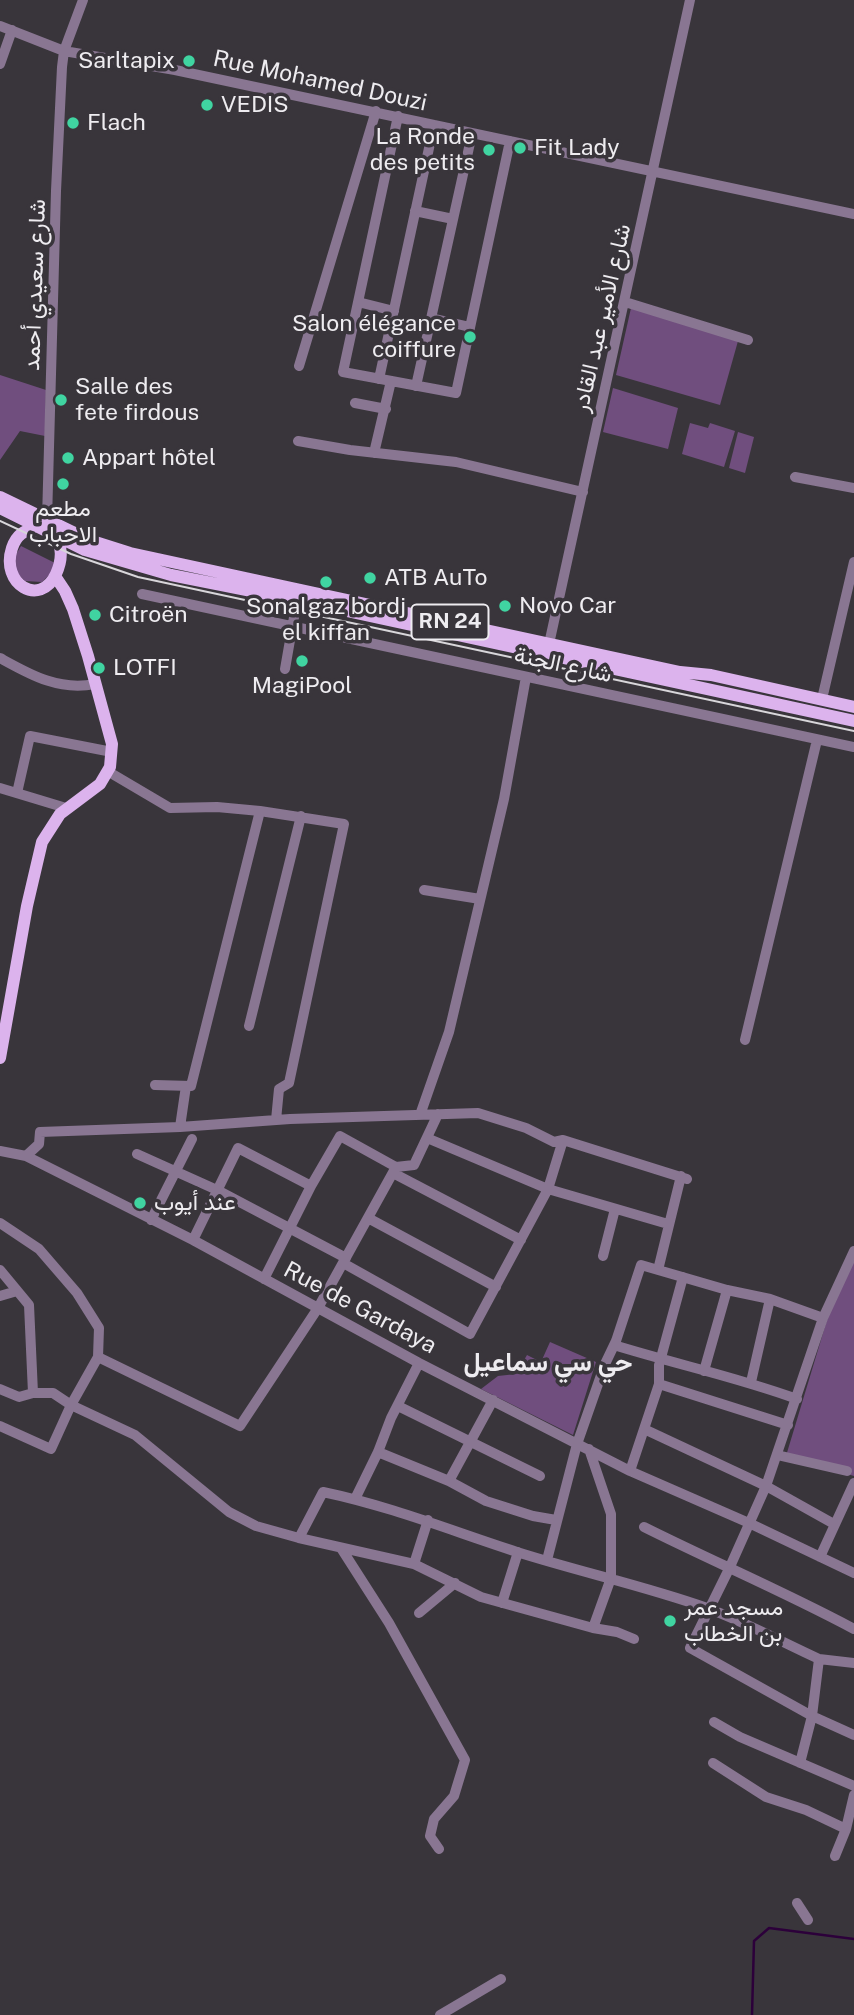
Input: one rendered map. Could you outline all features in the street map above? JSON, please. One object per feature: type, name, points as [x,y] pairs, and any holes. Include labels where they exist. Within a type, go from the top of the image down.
[{"type":"main road","name":"RN 24","points":[[0,497],[45,522]]},
{"type":"main road","name":"RN 24","points":[[6,511],[130,553],[854,707]]},
{"type":"main road","points":[[6,511],[18,530],[8,557],[10,575],[15,583],[24,589],[44,588],[58,593],[71,603]]},
{"type":"main road","points":[[15,540],[24,532],[45,522],[57,536],[61,562]]},
{"type":"main road","name":"RN 24","points":[[57,536],[85,550],[171,575],[298,600],[854,721]]},
{"type":"main road","points":[[44,588],[55,576],[61,562],[68,556],[85,550]]},
{"type":"main road","points":[[0,1058],[4,1019],[37,857],[51,827],[66,808],[100,784],[109,772],[112,752],[111,739],[71,603],[55,576]]},
{"type":"street","name":"شارع سعيدي أحمد","points":[[45,522],[56,191],[64,51],[83,0]]},
{"type":"street","name":"شارع الأمير عبد القادر","points":[[549,643],[690,0]]},
{"type":"street","name":"Rue Mohamed Douzi","points":[[0,26],[64,51],[175,69],[854,214]]},
{"type":"street","points":[[0,64],[12,30]]},
{"type":"street","points":[[299,366],[376,111]]},
{"type":"street","points":[[398,116],[343,372],[456,393],[510,141]]},
{"type":"street","points":[[379,379],[434,125]]},
{"type":"street","points":[[416,386],[472,134]]},
{"type":"street","points":[[415,211],[453,219]]},
{"type":"street","points":[[358,302],[394,311]]},
{"type":"street","points":[[625,302],[748,340]]},
{"type":"street","points":[[431,318],[470,327]]},
{"type":"street","points":[[374,453],[391,381]]},
{"type":"street","points":[[355,403],[386,410]]},
{"type":"street","points":[[298,441],[456,462],[583,492]]},
{"type":"street","points":[[795,477],[854,488]]},
{"type":"street","points":[[822,699],[854,562]]},
{"type":"street","name":"شارع الجنة","points":[[142,594],[854,747]]},
{"type":"street","points":[[285,669],[298,600]]},
{"type":"street","points":[[0,658],[48,681],[68,687],[95,684]]},
{"type":"street","points":[[420,1115],[449,1032],[504,799],[527,677]]},
{"type":"street","points":[[17,793],[30,736],[112,752]]},
{"type":"street","points":[[745,1040],[817,740]]},
{"type":"street","points":[[109,772],[170,808],[217,807],[260,811],[342,822],[345,826],[289,1083],[279,1088],[276,1120]]},
{"type":"street","points":[[0,788],[66,808]]},
{"type":"street","points":[[155,1086],[191,1086],[260,811]]},
{"type":"street","points":[[249,1026],[301,816]]},
{"type":"street","points":[[424,890],[480,899]]},
{"type":"street","points":[[180,1127],[186,1086]]},
{"type":"street","points":[[26,1156],[39,1144],[40,1132],[478,1113],[526,1128],[554,1142],[563,1140],[684,1178],[668,1224],[658,1270]]},
{"type":"street","points":[[99,1357],[240,1426],[318,1308],[395,1170],[414,1166],[438,1114]]},
{"type":"street","points":[[264,1279],[311,1186],[340,1136],[521,1240]]},
{"type":"street","points":[[427,1138],[548,1189],[668,1224]]},
{"type":"street","points":[[151,1220],[192,1139]]},
{"type":"street","points":[[137,1154],[176,1170],[290,1228],[470,1334],[548,1189],[563,1140]]},
{"type":"street","points":[[193,1240],[238,1148],[311,1186]]},
{"type":"street","name":"Rue de Gardaya","points":[[0,1151],[26,1156],[193,1240],[419,1363],[630,1471],[854,1573]]},
{"type":"street","points":[[603,1256],[615,1209]]},
{"type":"street","points":[[368,1218],[496,1287]]},
{"type":"street","points":[[0,1223],[39,1249],[77,1293],[99,1328],[99,1357],[71,1405],[51,1449],[0,1426]]},
{"type":"street","points":[[854,1251],[823,1318],[766,1486],[690,1648],[813,1716],[854,1735]]},
{"type":"street","points":[[547,1560],[578,1444],[641,1265],[727,1290],[771,1299],[823,1318]]},
{"type":"street","points":[[0,1270],[29,1305],[33,1393]]},
{"type":"street","points":[[630,1471],[659,1384],[660,1360],[683,1277]]},
{"type":"street","points":[[704,1371],[727,1290]]},
{"type":"street","points":[[0,1296],[17,1291]]},
{"type":"street","points":[[751,1382],[771,1299]]},
{"type":"street","points":[[614,1345],[660,1360],[751,1382],[797,1399]]},
{"type":"street","points":[[355,1499],[378,1452],[390,1418],[419,1363]]},
{"type":"street","points":[[659,1384],[788,1425]]},
{"type":"street","points":[[0,1389],[19,1398],[33,1393],[53,1393],[71,1405],[135,1436],[229,1513],[256,1526],[414,1564],[481,1597],[593,1628],[617,1632],[634,1639]]},
{"type":"street","points":[[449,1481],[493,1400]]},
{"type":"street","points":[[398,1406],[540,1476]]},
{"type":"street","points":[[644,1429],[766,1486],[834,1524]]},
{"type":"street","points":[[589,1449],[611,1514],[611,1578],[593,1628]]},
{"type":"street","points":[[378,1452],[449,1481],[486,1501],[533,1516],[556,1520]]},
{"type":"street","points":[[777,1455],[847,1471]]},
{"type":"street","points":[[820,1557],[854,1483]]},
{"type":"street","points":[[299,1538],[323,1492],[355,1499],[428,1520],[518,1552],[709,1609],[819,1659],[854,1663]]},
{"type":"street","points":[[414,1564],[428,1520]]},
{"type":"street","points":[[644,1527],[802,1601],[854,1629]]},
{"type":"street","points":[[341,1548],[389,1623],[465,1760],[454,1796],[434,1819],[430,1836],[439,1849]]},
{"type":"street","points":[[502,1603],[518,1552]]},
{"type":"street","points":[[419,1613],[455,1583]]},
{"type":"street","points":[[800,1763],[813,1716],[819,1659]]},
{"type":"street","points":[[714,1722],[740,1737],[854,1786]]},
{"type":"street","points":[[713,1763],[765,1797],[806,1810],[846,1829]]},
{"type":"street","points":[[835,1856],[846,1829],[854,1795]]},
{"type":"street","points":[[797,1903],[808,1920]]},
{"type":"street","points":[[440,2015],[501,1979]]},
{"type":"shaded area","points":[[631,308],[738,341],[720,405],[616,375]]},
{"type":"shaded area","points":[[0,375],[46,390],[45,436],[20,431],[0,460]]},
{"type":"shaded area","points":[[613,388],[678,408],[668,449],[603,432]]},
{"type":"shaded area","points":[[690,423],[708,428],[710,423],[735,431],[724,467],[682,454]]},
{"type":"shaded area","points":[[738,432],[754,437],[745,473],[729,468]]},
{"type":"shaded area","points":[[21,546],[55,563],[51,573],[42,582],[25,581],[16,572],[15,556]]},
{"type":"shaded area","points":[[854,1253],[854,1476],[786,1456],[827,1320]]},
{"type":"shaded area","points":[[550,1342],[596,1362],[573,1435],[481,1389],[498,1376],[516,1374],[527,1355],[541,1362]]},
{"type":"waterway","points":[[752,2015],[754,1941],[769,1928],[854,1939]]},
{"type":"tram line","points":[[0,521],[71,554],[138,577],[854,731]]},
{"type":"place","name":"Sarltapix","points":[[189,61]]},
{"type":"place","name":"VEDIS","points":[[207,105]]},
{"type":"place","name":"Flach","points":[[73,123]]},
{"type":"place","name":"Fit Lady","points":[[520,148]]},
{"type":"place","name":"La Ronde des petits","points":[[489,150]]},
{"type":"place","name":"Salon élégance coiffure","points":[[470,337]]},
{"type":"place","name":"Salle des fete firdous","points":[[61,400]]},
{"type":"place","name":"Appart hôtel","points":[[68,458]]},
{"type":"place","name":"مطعم الاحباب","points":[[63,484]]},
{"type":"place","name":"ATB AuTo","points":[[370,578]]},
{"type":"place","name":"Sonalgaz bordj el kiffan","points":[[326,582]]},
{"type":"place","name":"Novo Car","points":[[505,606]]},
{"type":"place","name":"Citroën","points":[[95,615]]},
{"type":"place","name":"MagiPool","points":[[302,661]]},
{"type":"place","name":"LOTFI","points":[[99,668]]},
{"type":"place","name":"عند أيوب","points":[[140,1203]]},
{"type":"place","name":"مسجد عمر بن الخطاب","points":[[670,1621]]},
{"type":"district","name":"حي سي سماعيل","points":[[548,1363]]}]
